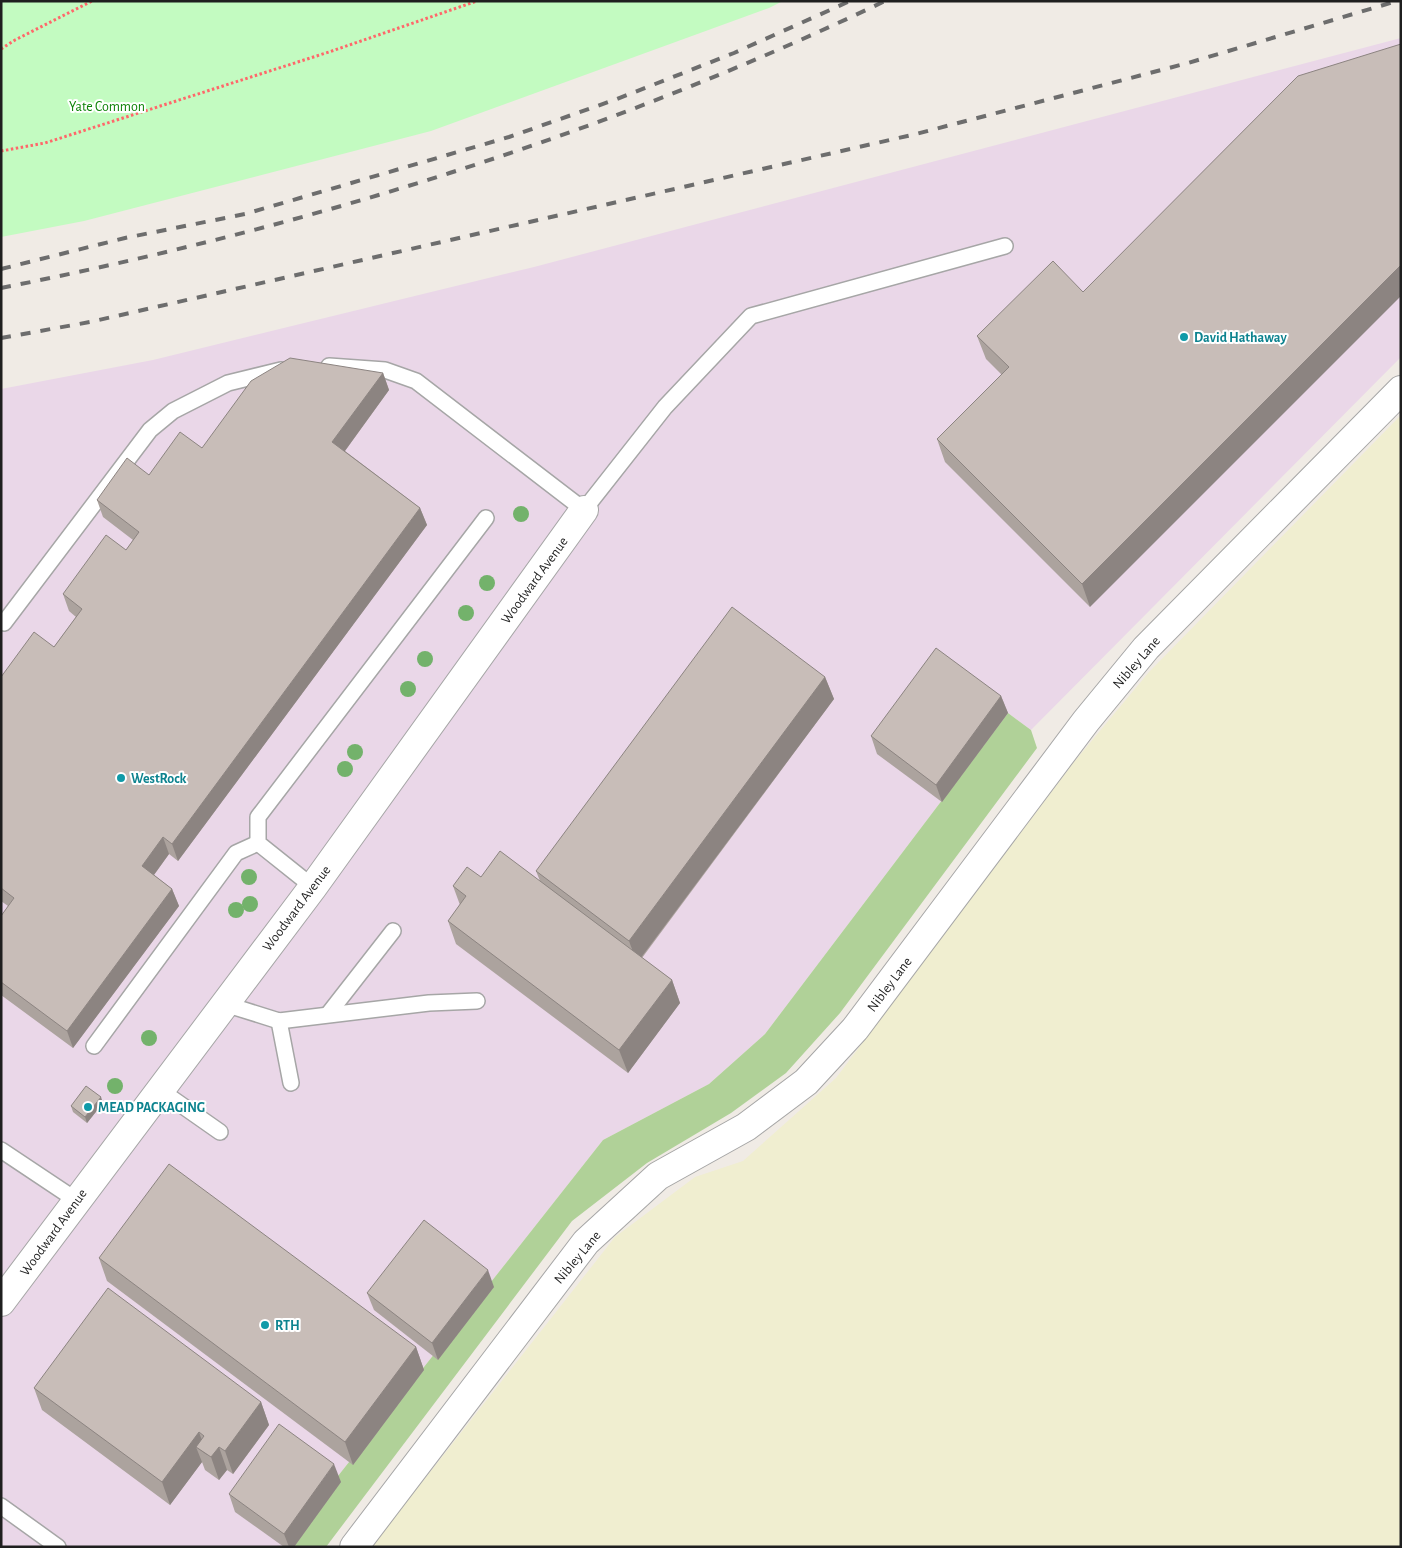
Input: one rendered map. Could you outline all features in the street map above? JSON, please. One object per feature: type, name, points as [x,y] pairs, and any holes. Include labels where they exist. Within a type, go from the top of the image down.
[{"type":"street","name":"Nibley Lane","points":[[354,1547],[586,1242],[658,1176],[746,1127],[806,1082],[855,1030],[1086,721],[1146,648],[1401,390]]},
{"type":"street","name":"Woodward Avenue","points":[[1,1302],[313,887],[584,510]]},
{"type":"lane","points":[[314,365],[385,370],[416,381],[584,510],[665,407],[751,316],[1005,246]]},
{"type":"lane","points":[[4,622],[150,430],[173,410],[228,382],[296,366]]},
{"type":"lane","points":[[258,843],[258,817],[486,518]]},
{"type":"lane","points":[[258,843],[313,887]]},
{"type":"lane","points":[[94,1046],[236,853],[258,843]]},
{"type":"lane","points":[[329,1014],[393,931]]},
{"type":"lane","points":[[225,1004],[279,1021],[429,1003],[477,1001]]},
{"type":"lane","points":[[279,1021],[291,1083]]},
{"type":"lane","points":[[160,1090],[220,1132]]},
{"type":"lane","points":[[1,1150],[76,1200]]},
{"type":"lane","points":[[1,1506],[58,1547]]},
{"type":"path","points":[[1,49],[92,1]]},
{"type":"path","points":[[1,151],[45,144],[329,52],[477,1]]},
{"type":"shaded area","points":[[1401,38],[1401,357],[1031,730],[1008,713],[765,1034],[709,1084],[603,1140],[282,1547],[1,1547],[1,389],[153,360],[534,267]]},
{"type":"shaded area","points":[[1401,415],[1401,1547],[371,1547],[615,1237],[695,1177],[743,1161],[836,1078],[1074,762],[1149,672]]},
{"type":"green space","name":"Yate Common","points":[[1,1],[783,1],[769,8],[431,131],[84,221],[1,237]]},
{"type":"green space","points":[[1008,713],[1031,730],[1037,748],[840,1013],[786,1073],[731,1113],[647,1163],[572,1221],[326,1547],[282,1547],[603,1140],[709,1084],[765,1034]]},
{"type":"building","name":"David Hathaway","points":[[1401,44],[1401,265],[1082,584],[937,439],[1009,367],[977,336],[1053,261],[1083,292],[1298,76]]},
{"type":"building","name":"WestRock","points":[[290,358],[383,373],[332,442],[420,508],[172,844],[163,837],[142,866],[172,889],[67,1031],[1,982],[1,916],[14,898],[1,888],[1,677],[34,632],[54,647],[82,609],[63,594],[106,535],[126,550],[139,532],[97,500],[127,458],[149,475],[180,432],[202,448],[251,381]]},
{"type":"building","points":[[732,607],[825,677],[629,941],[536,871]]},
{"type":"building","points":[[936,648],[1001,696],[936,785],[871,736]]},
{"type":"building","points":[[500,851],[672,980],[619,1050],[448,921],[466,896],[453,886],[467,867],[481,877]]},
{"type":"building","name":"MEAD PACKAGING","points":[[86,1086],[101,1097],[85,1117],[71,1106]]},
{"type":"building","name":"RTH","points":[[169,1164],[416,1347],[345,1442],[99,1258]]},
{"type":"building","points":[[424,1220],[488,1270],[432,1343],[367,1293]]},
{"type":"building","points":[[108,1288],[261,1402],[225,1451],[219,1447],[211,1457],[196,1447],[204,1436],[199,1432],[162,1482],[34,1388]]},
{"type":"building","points":[[279,1424],[334,1464],[284,1534],[229,1494]]},
{"type":"railway","points":[[1,269],[125,238],[245,214],[509,137],[617,99],[734,53],[850,1]]},
{"type":"railway","points":[[1,288],[115,264],[228,237],[452,172],[562,135],[672,94],[779,49],[885,1]]},
{"type":"railway","points":[[1,338],[90,322],[916,134],[1188,63],[1397,1]]},
{"type":"place","name":"David Hathaway","points":[[1184,337]]},
{"type":"place","name":"WestRock","points":[[121,778]]},
{"type":"place","name":"MEAD PACKAGING","points":[[88,1107]]},
{"type":"place","name":"RTH","points":[[265,1325]]}]
